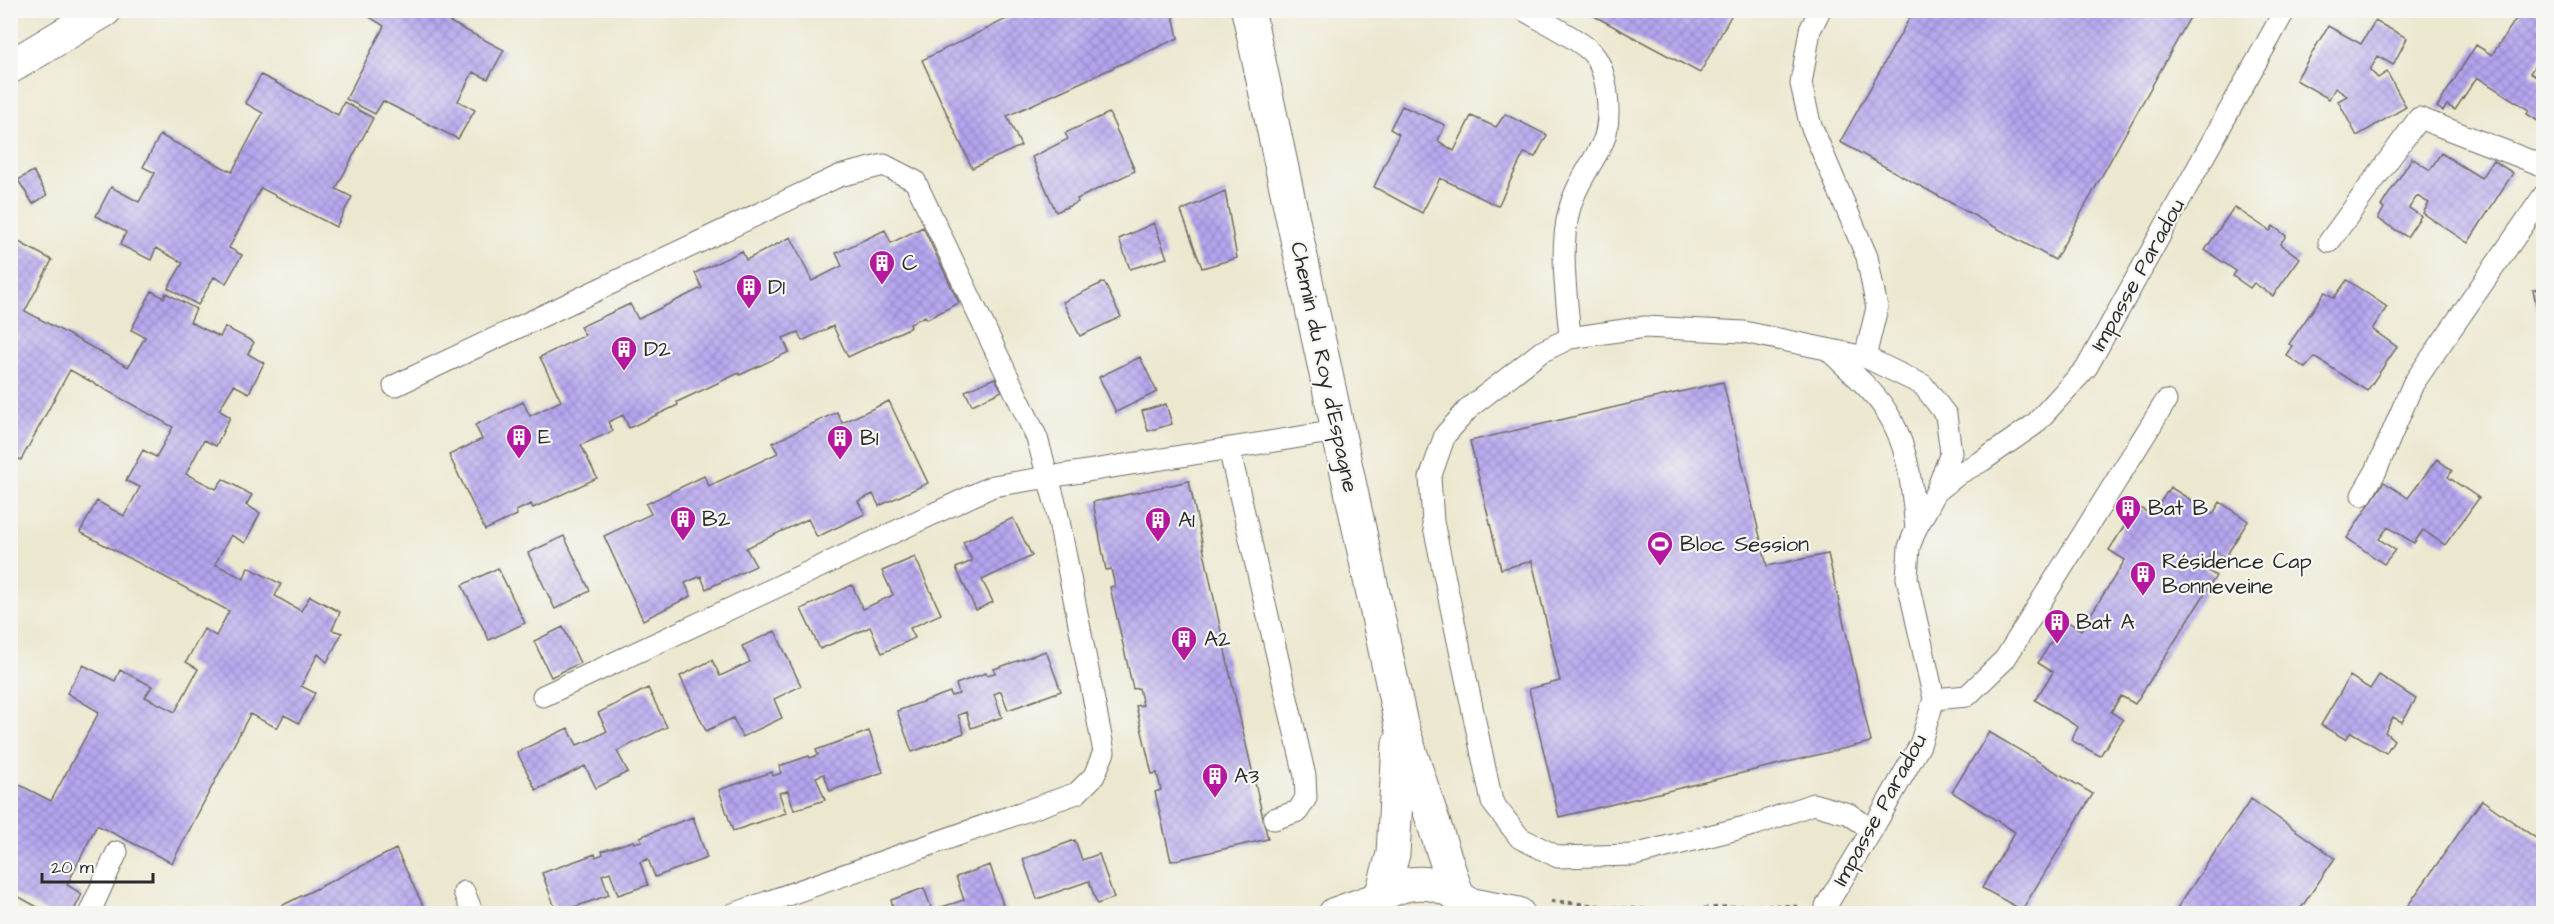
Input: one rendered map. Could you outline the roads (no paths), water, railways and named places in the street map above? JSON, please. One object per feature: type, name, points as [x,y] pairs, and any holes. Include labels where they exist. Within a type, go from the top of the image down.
[{"type":"street","points":[[10,66],[105,10]]},
{"type":"street","name":"Chemin du Roy d'Espagne","points":[[1248,10],[1401,724],[1467,904]]},
{"type":"street","name":"Chemin du Roy d'Espagne","points":[[1372,903],[1393,854],[1401,724]]},
{"type":"street","points":[[1335,914],[1372,903],[1400,885],[1420,883],[1440,886],[1467,904],[1518,914]]},
{"type":"lane","points":[[1524,10],[1564,33],[1593,54],[1605,82],[1609,108],[1603,144],[1587,166],[1569,210],[1564,256],[1570,338]]},
{"type":"lane","points":[[1820,10],[1810,30],[1801,84],[1810,123],[1867,257],[1877,308],[1865,357]]},
{"type":"lane","name":"Impasse Paradou","points":[[1936,492],[1960,473],[1982,462],[2035,424],[2087,367],[2285,10]]},
{"type":"lane","points":[[2329,242],[2419,118],[2544,166]]},
{"type":"lane","points":[[394,386],[839,176],[884,165],[915,181],[1037,438],[1056,506],[1104,752],[1094,776],[1077,793],[732,914]]},
{"type":"lane","points":[[2362,495],[2376,471],[2413,384],[2544,195]]},
{"type":"lane","points":[[1872,830],[1849,814],[1813,804],[1757,824],[1634,855],[1558,857],[1520,838],[1492,802],[1433,522],[1430,478],[1445,435],[1470,407],[1541,352],[1570,338],[1645,327],[1744,332],[1865,357],[1923,384],[1946,415],[1951,453],[1936,492],[1916,529]]},
{"type":"lane","points":[[1827,349],[1886,410],[1904,446],[1916,529]]},
{"type":"lane","points":[[1934,699],[1966,696],[2005,658],[2166,401]]},
{"type":"lane","points":[[543,696],[993,486],[1337,431]]},
{"type":"lane","points":[[1229,448],[1305,776],[1306,798],[1298,811],[1274,819]]},
{"type":"lane","name":"Impasse Paradou","points":[[1826,914],[1826,906],[1920,745],[1934,699],[1907,578],[1909,547],[1916,529]]},
{"type":"lane","points":[[89,914],[117,852]]},
{"type":"lane","points":[[464,892],[473,914]]},
{"type":"place","name":"C","points":[[882,286]]},
{"type":"place","name":"D1","points":[[749,310]]},
{"type":"place","name":"D2","points":[[624,372]]},
{"type":"place","name":"E","points":[[519,460]]},
{"type":"place","name":"B1","points":[[840,461]]},
{"type":"place","name":"Bat B","points":[[2128,531]]},
{"type":"place","name":"B2","points":[[683,542]]},
{"type":"place","name":"A1","points":[[1158,543]]},
{"type":"place","name":"Bloc Session","points":[[1660,567]]},
{"type":"place","name":"Résidence Cap Bonneveine","points":[[2143,597]]},
{"type":"place","name":"Bat A","points":[[2057,645]]},
{"type":"place","name":"A2","points":[[1184,662]]},
{"type":"place","name":"A3","points":[[1215,799]]}]
